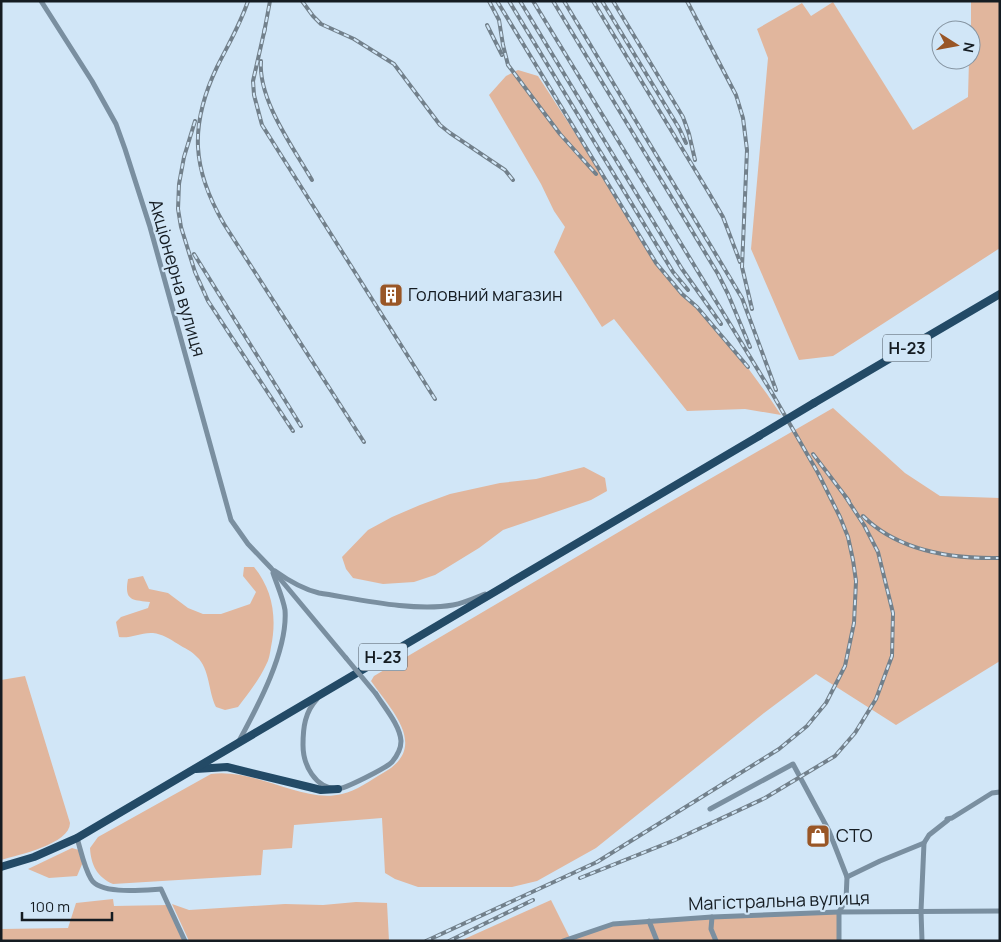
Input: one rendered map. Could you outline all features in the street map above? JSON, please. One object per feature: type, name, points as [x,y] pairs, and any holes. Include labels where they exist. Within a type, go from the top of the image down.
[{"type":"main road","name":"Н-23","points":[[1,868],[34,857],[77,838],[1000,294]]},
{"type":"main road","points":[[194,769],[227,767],[321,790],[338,789]]},
{"type":"street","name":"Акціонерна вулиця","points":[[41,1],[92,81],[116,124],[150,227],[231,520],[376,694],[398,730],[401,739],[399,750],[392,762],[384,768],[338,789]]},
{"type":"street","points":[[270,568],[294,584],[319,594],[411,606],[461,604],[499,588]]},
{"type":"street","points":[[239,742],[259,704],[282,638],[285,623],[284,608],[270,568]]},
{"type":"street","points":[[323,693],[313,704],[305,720],[303,750],[310,772],[316,780],[338,789]]},
{"type":"street","points":[[710,810],[793,764],[829,830],[847,877],[846,900],[839,912],[839,941]]},
{"type":"street","points":[[922,941],[921,911],[924,844],[930,835],[947,819],[952,818],[992,793],[1000,792]]},
{"type":"street","points":[[77,838],[91,880],[95,884],[109,889],[161,889],[185,941]]},
{"type":"street","points":[[847,877],[880,861],[924,844]]},
{"type":"street","name":"Магістральна вулиця","points":[[563,941],[613,924],[649,921],[839,912],[1000,911]]},
{"type":"street","points":[[712,917],[711,929],[716,941]]},
{"type":"street","points":[[649,921],[657,941]]},
{"type":"shaded area","points":[[971,1],[1000,1],[1000,248],[833,356],[799,360],[751,249],[768,58],[757,29],[802,3],[811,16],[833,2],[913,130],[968,97],[969,70],[981,70],[981,20],[971,20]]},
{"type":"shaded area","points":[[518,70],[538,76],[616,196],[656,263],[737,353],[781,415],[745,409],[687,411],[614,319],[602,327],[554,252],[565,227],[554,211],[541,184],[489,95],[506,76]]},
{"type":"shaded area","points":[[833,408],[905,473],[940,496],[1000,498],[1000,661],[896,725],[816,674],[764,713],[596,848],[537,881],[512,887],[418,887],[395,879],[385,873],[382,818],[294,825],[292,848],[263,850],[261,875],[113,884],[103,878],[96,870],[93,865],[90,848],[98,837],[211,774],[245,776],[311,794],[327,796],[353,790],[383,773],[397,763],[404,752],[405,740],[396,716],[371,681],[374,676]]},
{"type":"shaded area","points":[[584,467],[605,478],[607,491],[591,500],[503,530],[479,548],[435,575],[414,582],[383,584],[353,578],[346,569],[342,557],[368,530],[420,505],[450,494],[500,483],[536,479]]},
{"type":"shaded area","points":[[244,567],[254,567],[266,585],[272,605],[273,636],[268,661],[257,681],[238,707],[225,710],[216,707],[207,674],[201,662],[193,653],[156,634],[149,633],[119,637],[116,622],[121,617],[148,608],[150,602],[134,600],[127,592],[128,579],[143,576],[149,589],[168,593],[188,608],[203,614],[221,614],[250,604],[256,592],[243,576]]},
{"type":"shaded area","points":[[25,676],[70,823],[68,830],[53,843],[1,860],[1,680]]},
{"type":"shaded area","points":[[72,848],[79,850],[83,862],[77,876],[49,878],[28,869]]},
{"type":"shaded area","points":[[113,899],[114,906],[168,905],[185,941],[1,941],[1,929],[68,928],[76,903]]},
{"type":"shaded area","points":[[551,900],[570,938],[613,924],[839,912],[839,941],[460,941]]},
{"type":"shaded area","points":[[356,902],[387,903],[389,941],[189,941],[172,904],[189,910]]},
{"type":"railway","points":[[248,1],[238,27],[208,88],[198,128],[200,166],[205,185],[224,224],[364,442]]},
{"type":"railway","points":[[264,33],[270,1]]},
{"type":"railway","points":[[302,1],[321,24],[354,39],[394,64],[440,125],[505,170],[513,180]]},
{"type":"railway","points":[[489,1],[499,20],[508,65],[560,134],[596,174]]},
{"type":"railway","points":[[497,1],[656,263],[682,294],[697,307],[748,367]]},
{"type":"railway","points":[[509,1],[673,272],[688,290]]},
{"type":"railway","points":[[520,1],[682,269],[721,324]]},
{"type":"railway","points":[[426,941],[597,862],[779,749],[807,726],[826,703],[845,666],[854,623],[856,581],[848,537],[818,473],[772,393],[533,1]]},
{"type":"railway","points":[[553,1],[718,274],[750,347]]},
{"type":"railway","points":[[564,1],[742,298],[776,390]]},
{"type":"railway","points":[[593,1],[723,217],[740,262]]},
{"type":"railway","points":[[602,1],[679,128],[686,143]]},
{"type":"railway","points":[[613,1],[683,117],[695,160]]},
{"type":"railway","points":[[687,1],[736,95],[743,118],[747,150],[742,267],[752,309]]},
{"type":"railway","points":[[487,25],[502,55]]},
{"type":"railway","points":[[265,28],[253,81],[254,95],[262,125],[435,399]]},
{"type":"railway","points":[[261,61],[265,91],[271,107],[278,123],[312,180]]},
{"type":"railway","points":[[195,121],[184,157],[179,184],[178,209],[181,227],[195,272],[208,301],[293,431]]},
{"type":"railway","points":[[194,254],[301,426]]},
{"type":"railway","points":[[813,454],[849,501]]},
{"type":"railway","points":[[580,878],[675,840],[765,798],[835,756],[855,733],[876,699],[892,656],[893,613],[878,552],[864,525],[845,496]]},
{"type":"railway","points":[[863,516],[877,528],[909,545],[963,557],[1000,558]]},
{"type":"railway","points":[[449,941],[533,900]]},
{"type":"place","name":"Головний магазин","points":[[391,295]]},
{"type":"place","name":"СТО","points":[[818,836]]}]
